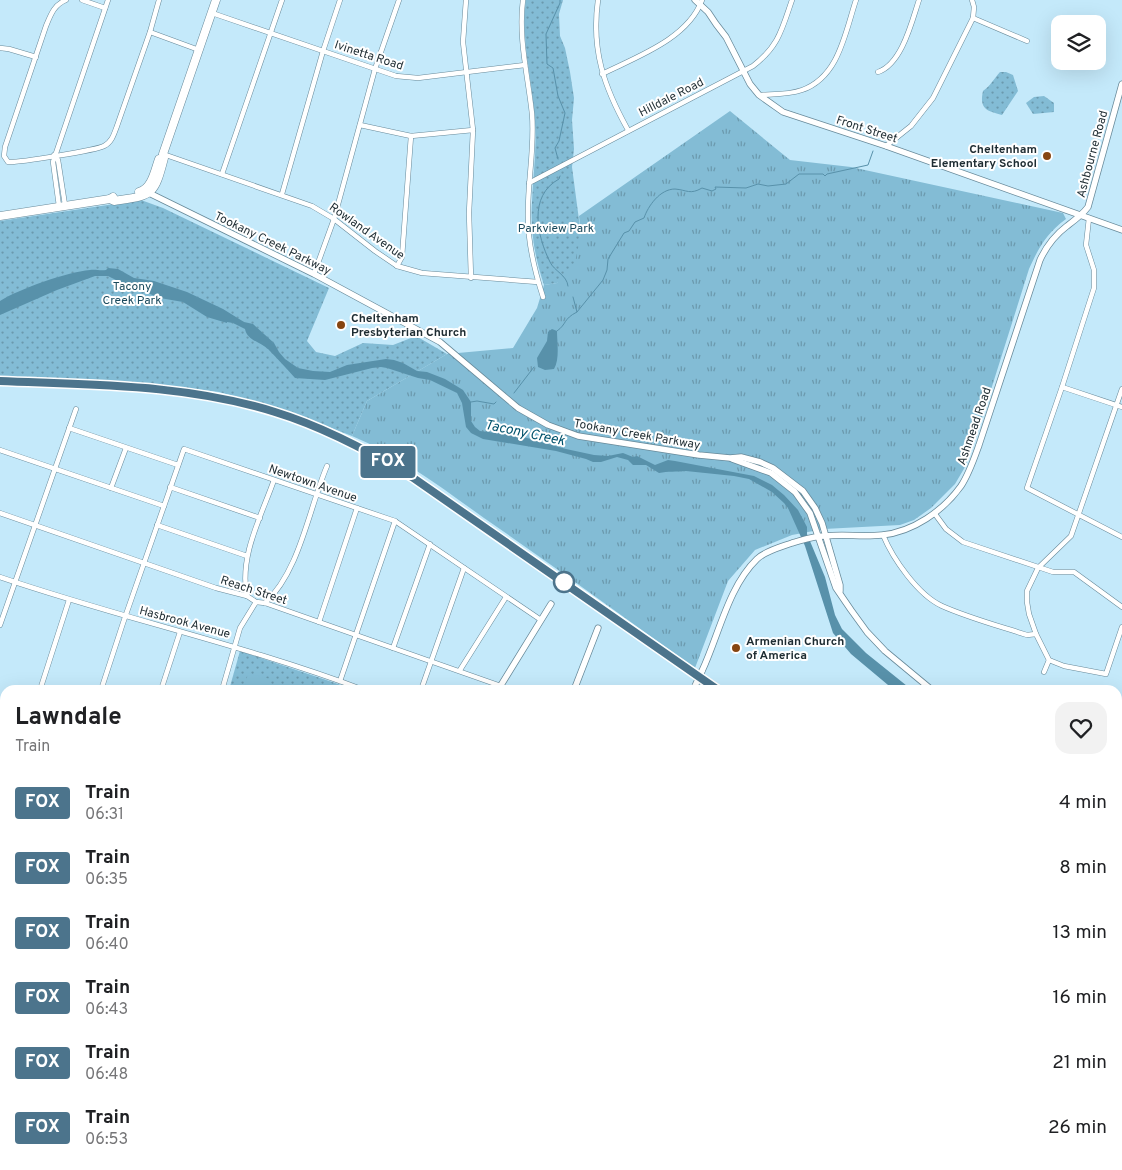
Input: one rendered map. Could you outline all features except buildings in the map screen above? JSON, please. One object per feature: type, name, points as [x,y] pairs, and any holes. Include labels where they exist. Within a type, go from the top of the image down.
[{"type":"highway","points":[[0,216],[110,199],[114,201],[142,197],[148,192],[216,0]]},
{"type":"street","points":[[66,0],[52,11],[4,152],[8,162],[102,147],[111,139],[150,32],[159,0]]},
{"type":"street","points":[[82,0],[105,8]]},
{"type":"street","points":[[62,206],[53,162],[54,155],[108,0]]},
{"type":"street","points":[[222,174],[282,0]]},
{"type":"street","points":[[282,194],[323,51],[340,0]]},
{"type":"street","points":[[314,274],[334,219],[376,69],[399,0]]},
{"type":"street","points":[[466,0],[463,42],[473,130],[469,213],[472,278]]},
{"type":"street","points":[[523,0],[521,24],[532,115],[532,160],[529,183],[528,232],[543,297]]},
{"type":"street","points":[[598,0],[596,40],[602,74],[628,130]]},
{"type":"street","name":"Front Street","points":[[695,0],[701,3],[726,37],[743,72],[759,95],[783,112],[1082,215]]},
{"type":"street","name":"Hilldale Road","points":[[529,183],[743,72],[764,58],[779,39],[792,0]]},
{"type":"street","points":[[759,95],[800,91],[824,78],[835,62],[856,0]]},
{"type":"street","points":[[878,72],[886,69],[903,45],[920,0]]},
{"type":"street","points":[[886,146],[911,126],[933,98],[973,18],[972,0]]},
{"type":"street","points":[[602,74],[671,38],[687,24],[701,3]]},
{"type":"street","name":"Ivinetta Road","points":[[212,13],[396,76],[412,78],[525,66]]},
{"type":"street","points":[[973,18],[1027,41]]},
{"type":"street","points":[[150,32],[199,50]]},
{"type":"street","points":[[0,48],[9,48],[36,57]]},
{"type":"street","name":"Ashbourne Road","points":[[1122,84],[1091,199],[1082,215],[1122,230]]},
{"type":"street","points":[[360,125],[411,136],[473,130]]},
{"type":"street","points":[[398,266],[402,257],[411,136]]},
{"type":"street","name":"Rowland Avenue","points":[[163,154],[312,206],[334,219],[375,251],[398,266],[422,273],[538,282]]},
{"type":"street","name":"Tookany Creek Parkway","points":[[148,192],[314,274],[440,342],[518,408],[548,425],[578,436],[730,458],[741,457],[773,468],[790,479],[803,491],[815,508],[819,536]]},
{"type":"street","name":"Ashmead Road","points":[[695,685],[713,646],[722,617],[741,578],[758,558],[783,546],[819,536],[883,535],[910,527],[935,514],[961,486],[971,468],[1035,273],[1044,252],[1059,233],[1082,215]]},
{"type":"street","points":[[1089,218],[1086,245],[1094,270],[1095,283],[1027,488],[1122,537]]},
{"type":"street","points":[[1062,387],[1119,406]]},
{"type":"street","points":[[1122,389],[1119,406],[1071,536],[1038,568],[1027,591],[1029,614],[1036,634],[1049,660],[1064,666],[1106,674],[1122,627]]},
{"type":"street","points":[[0,625],[76,409]]},
{"type":"street","points":[[69,428],[178,465],[103,685]]},
{"type":"street","points":[[111,488],[126,448]]},
{"type":"street","name":"Newtown Avenue","points":[[178,465],[184,449],[395,521],[541,620]]},
{"type":"street","points":[[0,450],[164,506]]},
{"type":"street","name":"Tookany Creek Parkway","points":[[730,458],[770,473],[795,492],[807,506],[836,588],[840,591],[867,632],[885,651],[926,685]]},
{"type":"street","points":[[266,603],[283,582],[291,567],[327,466]]},
{"type":"street","points":[[247,596],[244,574],[247,556],[274,480]]},
{"type":"street","points":[[170,487],[260,518]]},
{"type":"street","points":[[318,622],[357,508]]},
{"type":"street","name":"Reach Street","points":[[0,513],[216,588],[247,596],[256,602],[266,603],[460,670],[493,685]]},
{"type":"street","points":[[935,514],[946,529],[963,542],[1038,568],[1053,572],[1074,572],[1122,608]]},
{"type":"street","points":[[340,681],[395,521]]},
{"type":"street","points":[[157,525],[247,556]]},
{"type":"street","points":[[883,535],[892,552],[920,590],[941,605],[1027,635],[1036,634]]},
{"type":"street","points":[[393,648],[430,544]]},
{"type":"street","points":[[423,685],[464,568]]},
{"type":"street","name":"Hasbrook Avenue","points":[[0,577],[69,600],[234,646],[351,685]]},
{"type":"street","points":[[460,670],[506,597]]},
{"type":"street","points":[[42,685],[69,600]]},
{"type":"street","points":[[223,685],[240,628],[256,602]]},
{"type":"street","points":[[502,685],[551,604]]},
{"type":"street","points":[[576,685],[598,628]]},
{"type":"street","points":[[163,685],[180,632]]},
{"type":"street","points":[[1044,672],[1049,660]]},
{"type":"green space","name":"Parkview Park","points":[[526,0],[563,0],[559,14],[560,36],[565,48],[574,98],[572,167],[581,235],[575,262],[557,283],[544,285],[536,255],[532,223],[535,132],[534,107],[526,45]]},
{"type":"green space","points":[[1000,72],[1013,75],[1018,91],[1002,115],[988,110],[982,102],[983,91]]},
{"type":"green space","points":[[1044,96],[1054,103],[1054,112],[1033,114],[1026,103],[1034,97]]},
{"type":"green space","points":[[730,111],[790,160],[851,167],[1063,213],[1066,219],[1044,241],[1029,269],[977,434],[965,467],[955,484],[931,508],[914,520],[900,525],[824,529],[792,535],[755,550],[728,581],[695,668],[436,484],[387,453],[352,436],[367,401],[447,354],[513,348],[537,308],[544,285],[557,283],[581,235],[579,216]]},
{"type":"green space","name":"Tacony Creek Park","points":[[141,200],[163,208],[329,288],[307,341],[316,352],[335,356],[363,343],[393,345],[416,336],[447,354],[367,401],[352,436],[287,411],[219,392],[154,384],[0,377],[0,221]]},
{"type":"green space","points":[[240,651],[341,685],[230,685]]},
{"type":"green space","points":[[248,673],[270,679],[269,685],[245,685]]},
{"type":"shaded area","points":[[108,268],[118,269],[134,278],[154,281],[187,292],[223,309],[244,322],[253,324],[274,343],[285,359],[298,368],[330,372],[347,365],[386,359],[403,363],[417,371],[427,372],[445,379],[463,390],[471,402],[471,421],[480,431],[520,436],[594,455],[608,456],[623,453],[633,457],[637,456],[655,465],[668,460],[675,461],[754,476],[772,485],[798,510],[807,527],[807,534],[825,577],[835,615],[842,629],[866,653],[906,685],[888,685],[851,654],[833,633],[805,546],[788,508],[772,492],[749,479],[686,471],[659,473],[646,465],[633,465],[628,460],[617,457],[601,462],[593,462],[556,451],[483,439],[471,433],[466,427],[462,403],[457,393],[430,380],[381,367],[325,380],[295,378],[268,349],[248,336],[245,329],[233,323],[207,317],[183,302],[160,298],[108,276],[95,276],[0,315],[0,301],[19,291],[80,271],[106,270]]},
{"type":"shaded area","points":[[552,329],[557,331],[557,360],[554,369],[545,370],[538,367],[537,358],[547,341],[548,332]]},
{"type":"waterway","points":[[558,159],[555,148],[559,141],[565,113],[558,96],[553,68],[547,64],[546,34],[560,0]]},
{"type":"waterway","points":[[577,312],[603,280],[607,270],[608,259],[624,233],[629,231],[635,222],[644,218],[648,208],[664,192],[675,189],[691,192],[702,188],[712,191],[716,189],[715,187],[746,188],[758,184],[768,186],[786,184],[799,174],[823,174],[825,176],[868,165],[873,151]]},
{"type":"waterway","points":[[560,176],[559,179],[549,186],[543,195],[538,217],[545,252],[568,286]]},
{"type":"waterway","points":[[557,331],[569,317],[577,312],[573,297]]},
{"type":"waterway","points":[[514,393],[534,367]]},
{"type":"waterway","points":[[471,402],[477,401],[494,404],[496,402]]},
{"type":"railway","points":[[0,381],[104,384],[207,395],[275,412],[329,432],[412,477],[711,685]]},
{"type":"train","name":"FOX","points":[[0,381],[160,388],[197,393],[258,406],[328,431],[375,455],[412,477],[711,685]]},
{"type":"place","name":"Cheltenham Elementary School","points":[[1047,156]]},
{"type":"place","name":"Cheltenham Presbyterian Church","points":[[341,325]]},
{"type":"place","name":"Armenian Church of America","points":[[736,648]]},
{"type":"water label","name":"Tacony Creek","points":[[525,432]]}]
